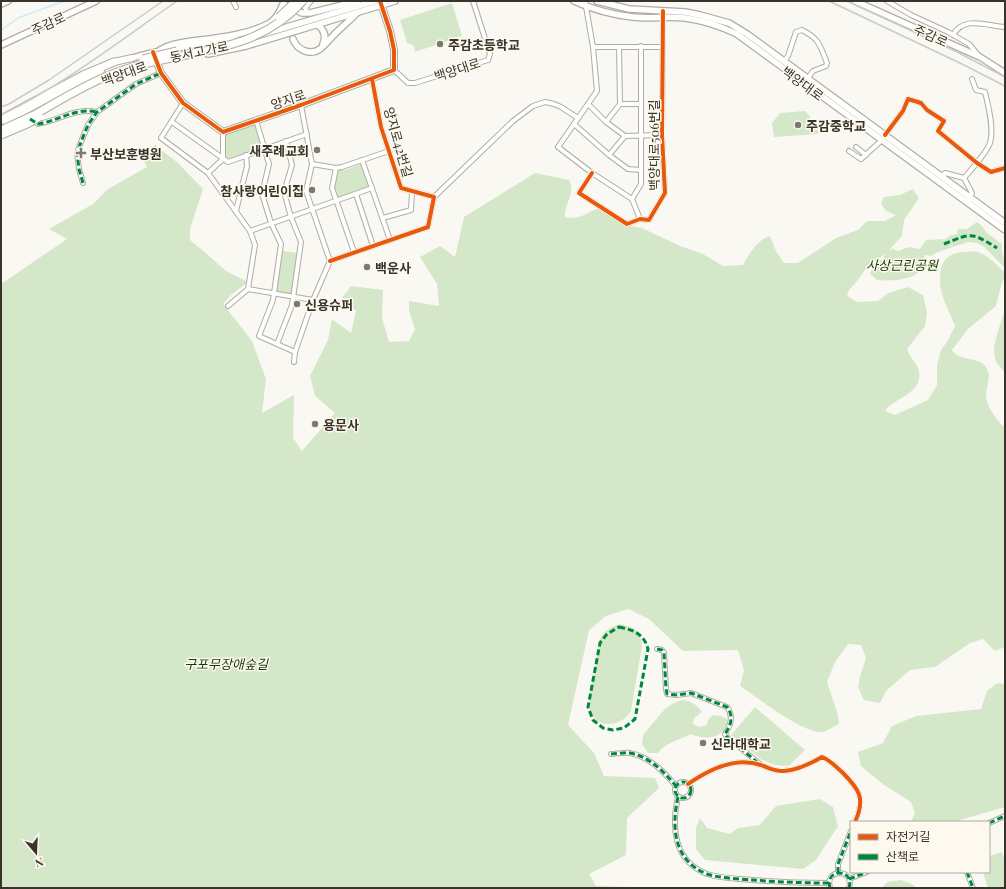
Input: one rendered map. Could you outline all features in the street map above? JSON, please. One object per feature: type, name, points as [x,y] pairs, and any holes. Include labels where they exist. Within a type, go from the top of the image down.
[{"type":"highway","name":"동서고가로","points":[[1,122],[18,118],[109,70],[164,54],[221,44],[244,36],[259,29],[279,16],[296,1]]},
{"type":"highway","name":"동서고가로","points":[[1,130],[32,116],[109,75],[145,63],[218,49],[245,40],[281,21],[303,1]]},
{"type":"highway","points":[[1,122],[83,75],[114,62]]},
{"type":"highway","points":[[1,135],[27,124],[116,76]]},
{"type":"main road","points":[[1,4],[8,1]]},
{"type":"main road","name":"주감로","points":[[1,45],[96,1]]},
{"type":"main road","points":[[283,3],[302,13],[308,13],[358,1]]},
{"type":"main road","points":[[364,1],[373,2]]},
{"type":"main road","name":"백양대로","points":[[1,135],[59,102],[97,83],[135,67],[233,49],[318,25],[381,3],[396,1]]},
{"type":"main road","name":"백양대로","points":[[574,1],[632,17],[685,12],[729,23],[747,34],[808,78],[968,204],[1005,230]]},
{"type":"main road","name":"백양대로","points":[[597,1],[629,9],[699,20],[721,26],[737,34],[883,138],[942,176],[1005,223]]},
{"type":"main road","name":"주감로","points":[[855,1],[980,57],[1005,73]]},
{"type":"main road","name":"백양대로","points":[[1,122],[21,113],[111,65],[132,58],[155,52],[206,43],[241,40],[281,30],[373,2]]},
{"type":"main road","points":[[223,132],[183,103],[161,73],[155,52],[168,45],[218,38],[269,24],[278,15],[283,3]]},
{"type":"main road","points":[[283,3],[287,22]]},
{"type":"main road","points":[[381,3],[390,31],[394,50],[394,70]]},
{"type":"main road","points":[[293,39],[297,46],[303,51],[316,51],[360,11]]},
{"type":"main road","points":[[318,25],[322,29],[325,36],[325,40],[321,48]]},
{"type":"main road","points":[[114,62],[132,58]]},
{"type":"main road","points":[[116,76],[135,67]]},
{"type":"main road","name":"양지로","points":[[223,132],[301,105],[394,70]]},
{"type":"street","points":[[233,1],[236,7]]},
{"type":"street","points":[[308,13],[305,8],[311,1]]},
{"type":"street","name":"백양대로","points":[[394,70],[408,83],[415,83],[488,60],[490,54],[472,1]]},
{"type":"street","points":[[886,1],[969,44],[980,57]]},
{"type":"street","points":[[585,4],[593,47],[597,91],[558,147],[592,173],[632,199],[640,219]]},
{"type":"street","name":"백양대로506번길","points":[[592,173],[579,193],[627,224],[640,219],[648,220],[665,193],[662,136],[663,15]]},
{"type":"street","points":[[953,35],[960,27],[971,23],[1005,27]]},
{"type":"street","points":[[784,61],[788,56],[796,32],[802,30],[813,36],[818,43],[827,63],[826,66],[813,71],[808,78]]},
{"type":"street","points":[[632,199],[641,184],[641,46]]},
{"type":"street","points":[[593,47],[663,47]]},
{"type":"street","points":[[606,122],[620,104],[619,47]]},
{"type":"street","points":[[83,183],[77,154],[87,128],[97,112],[136,84],[161,73]]},
{"type":"street","name":"양지로42번길","points":[[372,78],[381,127],[401,188],[434,197]]},
{"type":"street","points":[[964,178],[977,163],[990,143],[991,122],[985,92],[976,90],[972,79]]},
{"type":"street","points":[[850,151],[861,159],[866,155],[883,138],[903,111],[908,99],[921,103],[927,110],[944,121],[938,131],[977,163],[990,172],[1005,168]]},
{"type":"street","points":[[330,262],[354,252],[428,227],[434,197],[513,121],[533,106],[545,102],[554,104],[578,118]]},
{"type":"street","points":[[183,103],[161,138],[208,173],[250,231],[255,245],[248,289],[228,306]]},
{"type":"street","points":[[588,104],[606,122],[624,136],[662,136]]},
{"type":"street","points":[[620,104],[640,104]]},
{"type":"street","points":[[294,362],[295,352],[313,300],[330,262],[306,191],[312,164],[301,105]]},
{"type":"street","points":[[30,119],[38,124],[49,122],[70,113],[89,110],[97,112]]},
{"type":"street","points":[[256,120],[269,164],[262,194],[271,223],[281,244],[273,300],[259,336],[295,352]]},
{"type":"street","points":[[172,122],[228,162],[307,134]]},
{"type":"street","points":[[574,124],[609,155],[628,169],[640,170]]},
{"type":"street","points":[[208,173],[223,159],[223,132]]},
{"type":"street","points":[[609,155],[624,136]]},
{"type":"street","points":[[277,344],[292,305],[301,242],[291,217],[284,192],[292,165],[286,141]]},
{"type":"street","points":[[856,147],[866,155]]},
{"type":"street","name":"양지로42번길","points":[[312,164],[336,168],[342,167],[389,151]]},
{"type":"street","points":[[236,211],[248,166],[246,155]]},
{"type":"street","points":[[362,160],[390,240]]},
{"type":"street","points":[[336,168],[332,188],[354,252]]},
{"type":"street","points":[[942,176],[945,173],[964,178],[972,192],[968,204]]},
{"type":"street","points":[[250,231],[372,188]]},
{"type":"street","name":"양지로42번길","points":[[383,218],[411,210],[412,192]]},
{"type":"street","points":[[356,194],[373,246]]},
{"type":"street","points":[[248,289],[313,300]]},
{"type":"street","points":[[657,649],[662,650],[664,653],[667,694],[677,695],[691,693],[727,707],[730,711],[731,724],[725,734],[726,736],[760,764],[771,770],[783,771],[794,770],[808,765],[822,757],[827,759],[856,786],[859,793],[860,811],[855,821]]},
{"type":"street","points":[[611,754],[629,753],[654,762],[676,786]]},
{"type":"street","points":[[688,784],[709,771],[728,764],[760,764]]},
{"type":"street","points":[[681,782],[688,784],[691,789],[690,795],[684,799],[678,797],[674,792],[676,786],[681,782]]},
{"type":"street","points":[[678,797],[674,811],[674,826],[676,839],[681,852],[689,863],[708,874],[830,886],[832,876],[838,873],[844,874],[849,879],[849,888]]},
{"type":"street","points":[[990,822],[1005,816]]},
{"type":"street","points":[[838,873],[838,864],[850,834]]},
{"type":"street","points":[[849,879],[864,873]]},
{"type":"street","points":[[967,873],[973,888]]},
{"type":"green space","points":[[452,3],[462,36],[415,52],[414,46],[407,43],[400,20]]},
{"type":"green space","points":[[805,111],[810,116],[810,119],[815,119],[817,121],[818,134],[774,137],[772,123],[780,113]]},
{"type":"green space","points":[[254,123],[262,148],[229,159],[225,157],[226,134]]},
{"type":"green space","name":"구포무장애숲길","points":[[155,145],[178,163],[203,189],[190,229],[190,240],[226,271],[248,282],[231,295],[223,304],[252,341],[266,379],[262,413],[294,395],[293,438],[302,451],[335,413],[315,396],[310,376],[328,340],[332,319],[351,333],[356,311],[342,298],[351,286],[383,290],[382,318],[389,342],[409,341],[415,329],[409,311],[409,301],[439,306],[437,284],[420,257],[440,246],[455,257],[464,217],[535,173],[569,180],[571,190],[565,217],[579,217],[601,208],[626,225],[642,228],[680,246],[703,254],[723,266],[743,265],[757,244],[770,236],[776,251],[784,263],[798,263],[836,238],[858,230],[867,221],[885,221],[896,215],[886,211],[881,204],[884,197],[900,195],[913,189],[919,198],[904,220],[902,236],[889,250],[893,249],[898,251],[909,247],[920,249],[926,240],[946,239],[949,236],[957,234],[958,229],[967,229],[977,222],[987,233],[1002,244],[1005,268],[984,247],[977,243],[968,242],[938,252],[931,256],[925,255],[922,268],[917,274],[907,278],[894,280],[877,280],[870,274],[872,269],[876,267],[876,261],[882,260],[885,254],[867,267],[849,290],[847,296],[857,302],[878,301],[888,293],[908,287],[923,295],[927,312],[925,326],[907,349],[918,368],[919,379],[913,390],[889,406],[885,411],[895,415],[928,400],[937,385],[937,366],[941,350],[955,326],[940,287],[941,270],[944,261],[951,255],[957,253],[978,252],[993,261],[1005,273],[996,306],[968,329],[952,350],[958,356],[982,363],[985,366],[989,375],[986,393],[987,402],[1000,423],[1003,426],[1005,423],[1005,647],[995,651],[983,639],[970,643],[935,667],[910,670],[886,691],[880,703],[864,700],[858,687],[866,658],[861,645],[848,644],[835,662],[827,682],[838,715],[839,724],[823,732],[814,731],[792,721],[740,686],[744,670],[738,650],[683,651],[649,619],[628,609],[606,616],[589,630],[568,725],[594,753],[604,776],[655,778],[659,788],[627,818],[626,855],[589,874],[596,886],[660,888],[1,888],[1,284],[67,239],[49,229],[93,204],[108,189],[147,167],[141,154]]},
{"type":"green space","points":[[362,164],[369,187],[338,199],[334,189],[338,170],[345,170]]},
{"type":"green space","points":[[282,251],[298,253],[291,293],[294,294],[275,292]]},
{"type":"green space","points":[[1005,314],[1005,373],[997,363],[994,352],[998,332],[1003,315]]},
{"type":"green space","points":[[620,624],[633,628],[639,633],[642,646],[631,711],[622,720],[609,724],[598,721],[593,716],[590,709],[589,700],[600,639],[608,629]]},
{"type":"green space","points":[[997,683],[1005,684],[1005,807],[956,821],[911,821],[915,813],[911,802],[884,785],[861,766],[858,752],[883,743],[892,726],[916,716],[981,709],[987,691]]},
{"type":"green space","points":[[682,700],[689,701],[694,704],[702,712],[694,718],[693,724],[700,727],[707,725],[708,720],[713,715],[721,716],[727,719],[724,730],[720,734],[709,737],[691,734],[668,744],[658,753],[648,753],[642,744],[643,735],[664,710],[672,704]]},
{"type":"green space","points":[[755,707],[805,750],[789,766],[775,765],[762,760],[731,735]]},
{"type":"green space","points":[[820,799],[833,807],[838,826],[816,860],[803,869],[705,860],[696,849],[696,828],[700,818],[707,828],[730,834],[738,828],[760,825],[776,806]]},
{"type":"green space","points":[[1002,852],[1005,861],[1005,887],[988,888],[983,873],[990,873],[990,856]]},
{"type":"green space","points":[[901,880],[914,885],[916,888],[882,888],[887,882]]},
{"type":"waterway","points":[[1,30],[18,18],[64,1]]},
{"type":"railway","points":[[1,107],[9,104],[49,80],[163,1]]},
{"type":"railway","points":[[1,115],[69,76],[113,47],[177,1]]},
{"type":"railway","points":[[829,1],[1005,86]]},
{"type":"railway","points":[[847,1],[957,52],[1005,77]]},
{"type":"marked path","points":[[83,183],[77,153],[88,125],[97,112],[136,84],[161,73]]},
{"type":"marked path","points":[[30,119],[38,124],[82,111],[97,112]]},
{"type":"marked path","points":[[944,244],[961,237],[972,236],[982,239],[997,248]]},
{"type":"marked path","points":[[619,627],[634,631],[641,636],[648,649],[635,719],[624,728],[613,730],[603,728],[593,720],[588,707],[600,643],[607,634],[619,627]]},
{"type":"marked path","points":[[657,649],[662,650],[664,653],[667,694],[677,695],[691,693],[727,707],[731,720],[725,734],[726,736],[757,762]]},
{"type":"marked path","points":[[611,754],[630,753],[644,758],[656,765],[676,786]]},
{"type":"marked path","points":[[680,782],[686,782],[691,787],[691,790],[689,796],[686,798],[680,798],[675,793],[675,787],[680,782]]},
{"type":"marked path","points":[[678,797],[675,832],[681,852],[696,868],[707,874],[729,878],[781,882],[829,883]]},
{"type":"marked path","points":[[990,823],[1005,816]]},
{"type":"marked path","points":[[838,873],[838,864],[850,834]]},
{"type":"marked path","points":[[830,888],[829,881],[831,877],[840,873],[848,877],[850,881],[849,888]]},
{"type":"marked path","points":[[849,879],[864,873]]},
{"type":"marked path","points":[[967,873],[973,888]]},
{"type":"cycle path","points":[[153,52],[161,73],[183,103],[223,132],[301,105],[394,70],[394,50],[390,31],[380,1]]},
{"type":"cycle path","points":[[592,173],[579,193],[627,224],[640,219],[649,220],[665,193],[662,135],[663,11]]},
{"type":"cycle path","points":[[330,261],[428,227],[434,197],[401,188],[381,127],[372,79]]},
{"type":"cycle path","points":[[885,135],[903,111],[908,99],[921,103],[927,110],[944,121],[938,131],[977,163],[991,172],[1005,168]]},
{"type":"cycle path","points":[[688,784],[713,769],[732,763],[751,763],[784,771],[804,766],[822,757],[830,761],[842,772],[853,784],[859,794],[860,806],[855,821]]},
{"type":"place","name":"주감초등학교","points":[[440,44]]},
{"type":"place","name":"주감중학교","points":[[798,125]]},
{"type":"place","name":"새주례교회","points":[[317,150]]},
{"type":"place","name":"부산보훈병원","points":[[81,153]]},
{"type":"place","name":"참사랑어린이집","points":[[312,190]]},
{"type":"place","name":"백운사","points":[[367,267]]},
{"type":"place","name":"신용슈퍼","points":[[297,304]]},
{"type":"place","name":"용문사","points":[[315,424]]},
{"type":"place","name":"신라대학교","points":[[703,743]]},
{"type":"park label","name":"사상근린공원","points":[[902,264]]}]
